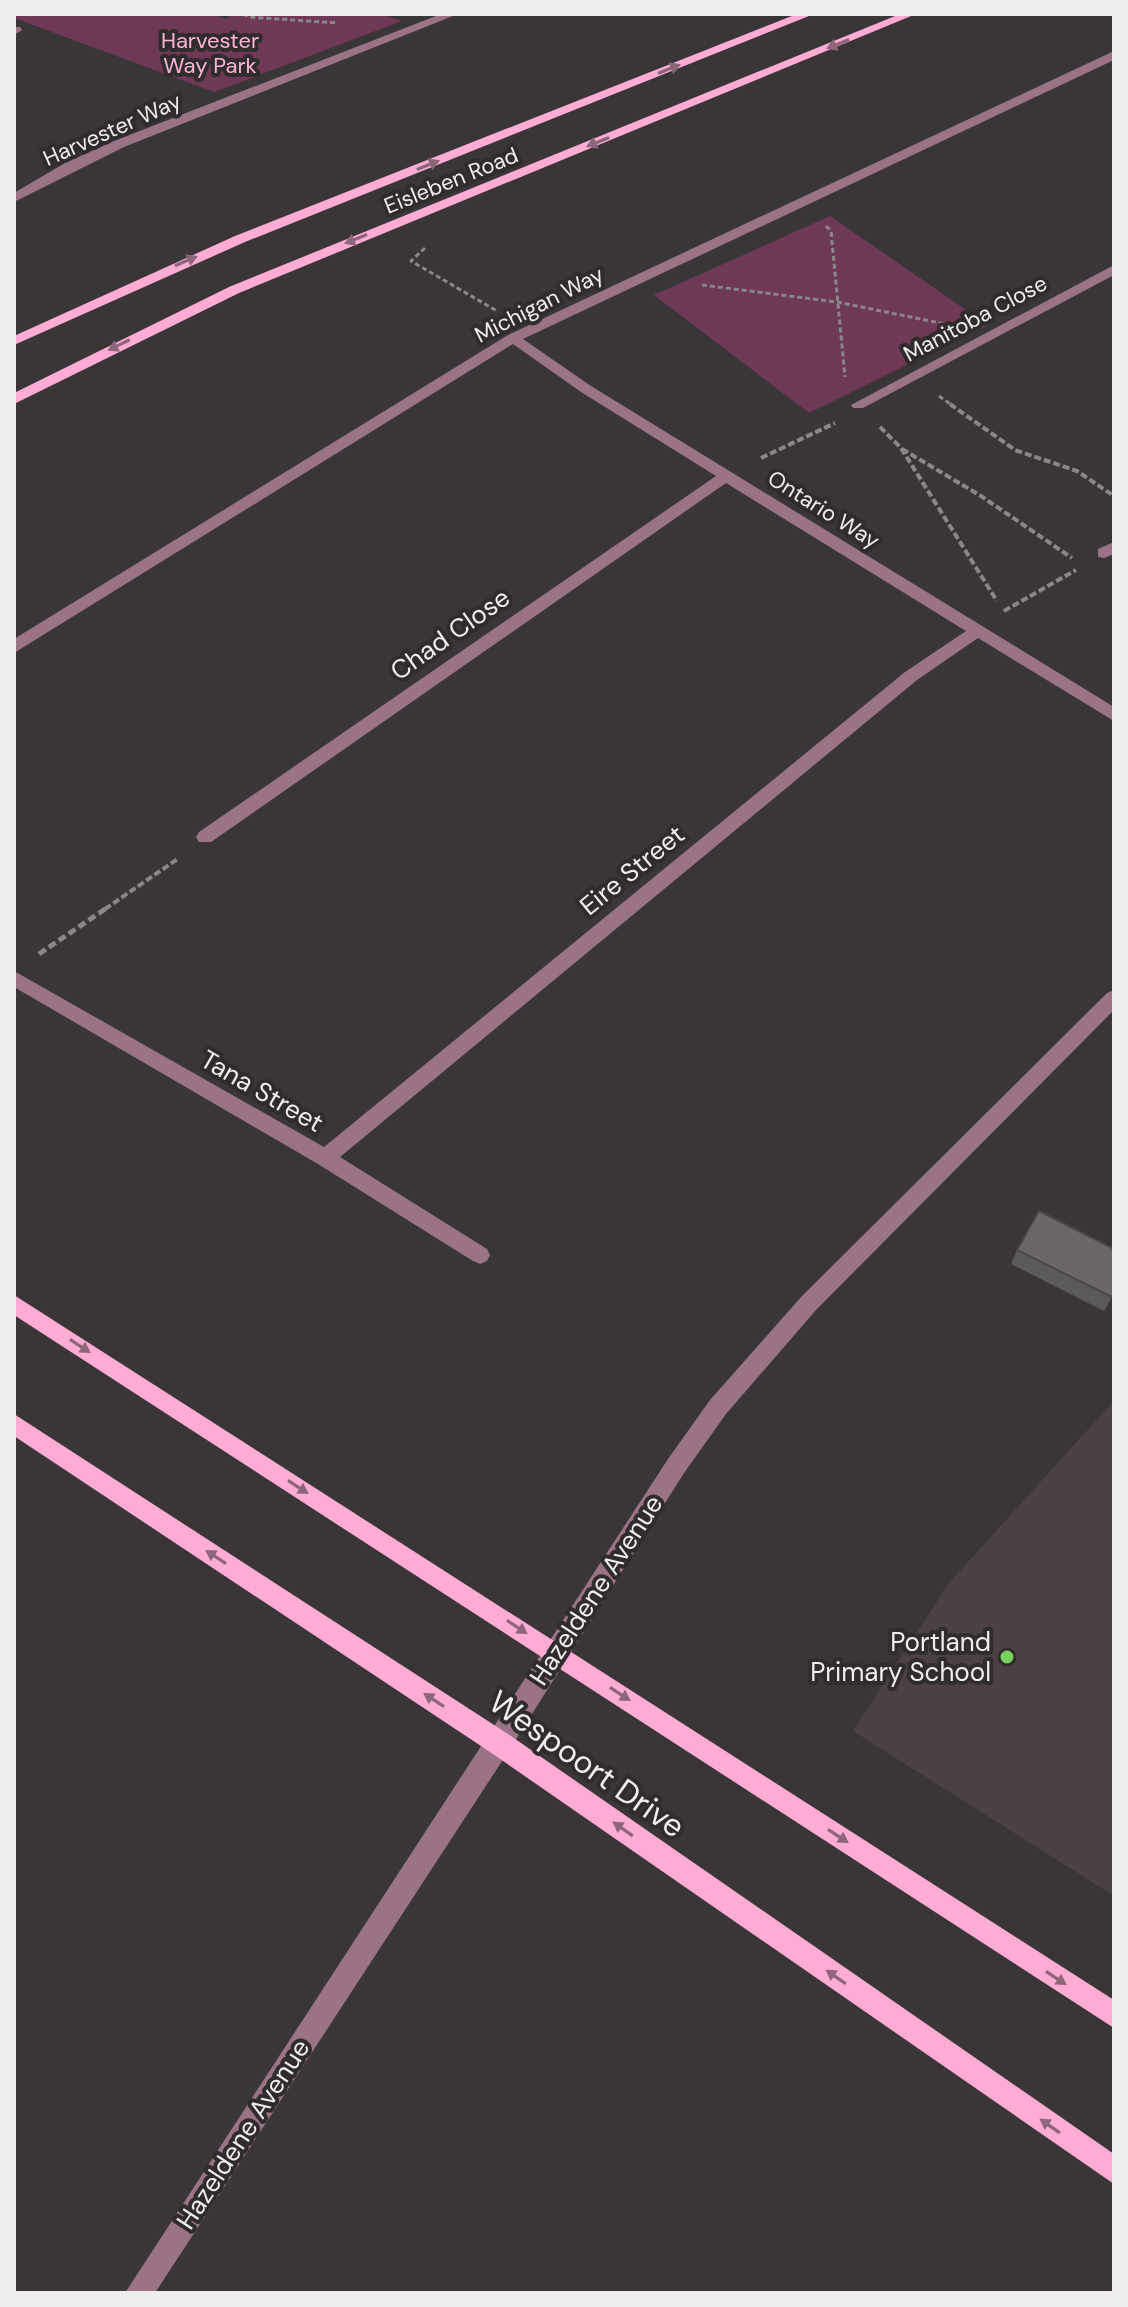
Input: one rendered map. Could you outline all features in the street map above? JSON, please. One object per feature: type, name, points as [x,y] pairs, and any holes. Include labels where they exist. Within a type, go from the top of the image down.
[{"type":"main road","name":"Eisleben Road","points":[[14,341],[226,244],[808,14]]},
{"type":"main road","name":"Eisleben Road","points":[[14,399],[234,290],[910,14]]},
{"type":"main road","points":[[14,1304],[1114,2015]]},
{"type":"main road","name":"Wespoort Drive","points":[[14,1424],[499,1743],[1114,2170]]},
{"type":"street","name":"Harvester Way","points":[[14,198],[70,166],[119,144],[452,14]]},
{"type":"street","name":"Michigan Way","points":[[14,647],[520,335],[1114,55]]},
{"type":"street","name":"Manitoba Close","points":[[858,405],[1114,269]]},
{"type":"street","name":"Ontario Way","points":[[520,335],[586,389],[1114,715]]},
{"type":"street","name":"Chad Close","points":[[205,837],[727,475]]},
{"type":"street","name":"Eire Street","points":[[325,1158],[911,676],[977,631]]},
{"type":"street","name":"Tana Street","points":[[14,978],[325,1158],[480,1255]]},
{"type":"street","name":"Hazeldene Avenue","points":[[139,2293],[499,1743],[676,1466],[761,1355],[1114,998]]},
{"type":"path","points":[[243,14],[249,17],[376,25],[395,36]]},
{"type":"path","points":[[803,201],[831,231],[844,375],[858,405],[901,448],[1004,611]]},
{"type":"path","points":[[432,209],[452,225],[411,261],[520,335]]},
{"type":"path","points":[[655,271],[700,285],[837,302],[964,328],[983,338]]},
{"type":"path","points":[[912,377],[1015,450],[1077,471],[1114,496]]},
{"type":"path","points":[[727,475],[844,418],[858,405]]},
{"type":"path","points":[[901,448],[981,496],[1083,566],[1004,611],[977,631]]},
{"type":"path","points":[[27,962],[170,865],[205,837]]},
{"type":"shaded area","name":"Portland Primary School","points":[[1114,1401],[1114,1896],[853,1731],[949,1583]]},
{"type":"green space","name":"Harvester Way Park","points":[[14,14],[211,14],[226,19],[234,14],[382,14],[402,21],[214,92],[14,18]]},
{"type":"green space","points":[[830,216],[988,325],[809,413],[654,295]]},
{"type":"building","points":[[1039,1211],[1114,1249],[1112,1297],[1017,1250]]},
{"type":"place","name":"Portland Primary School","points":[[1007,1657]]}]
